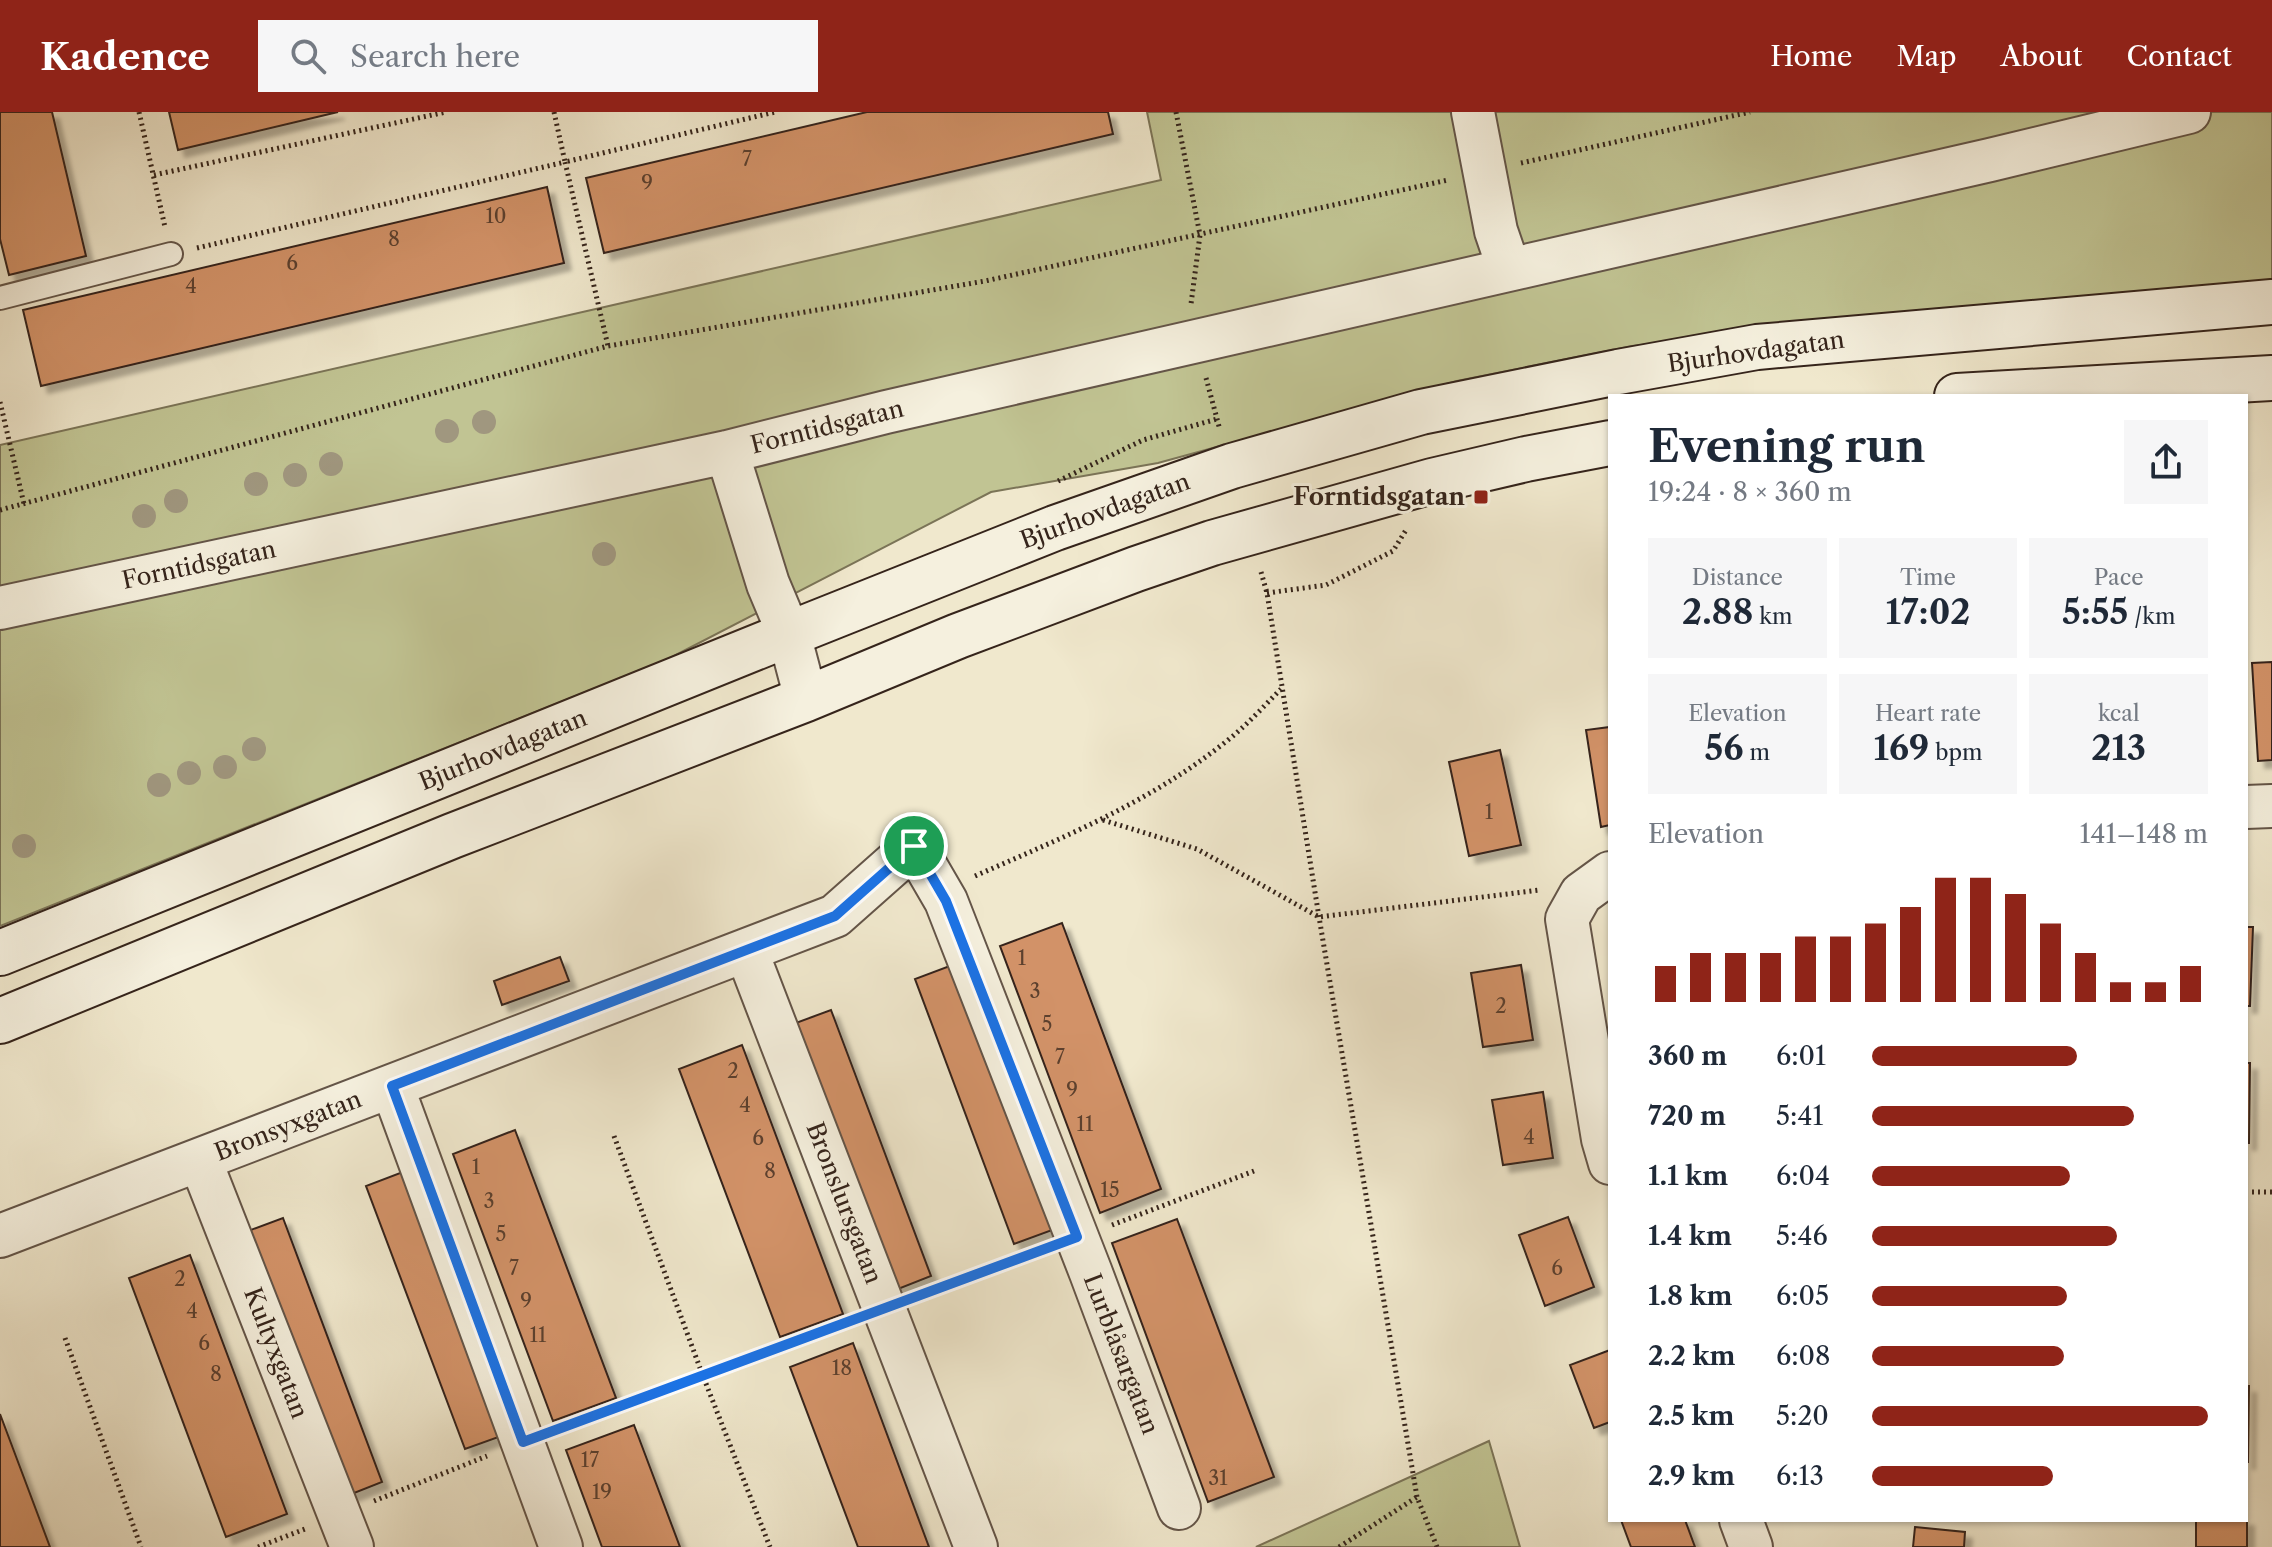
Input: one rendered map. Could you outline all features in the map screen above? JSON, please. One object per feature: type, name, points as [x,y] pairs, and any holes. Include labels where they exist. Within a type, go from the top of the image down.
[{"type":"main road","name":"Bjurhovdagatan","points":[[0,953],[1055,528],[1232,466],[1421,412],[1757,347],[2272,302]]},
{"type":"main road","points":[[1992,394],[2272,378]]},
{"type":"main road","points":[[0,1021],[452,836],[806,699],[958,636],[1212,543],[1432,481],[1608,443]]},
{"type":"street","points":[[1473,112],[1496,231],[1509,269]]},
{"type":"street","name":"Forntidsgatan","points":[[0,608],[727,452],[886,412],[2189,112]]},
{"type":"street","name":"Forntidsgatan","points":[[727,452],[768,584],[789,634],[806,699]]},
{"type":"street","points":[[2248,807],[2272,806]]},
{"type":"street","name":"Bronsyxgatan","points":[[0,1236],[835,916],[914,846]]},
{"type":"street","name":"Lurblåsargatan","points":[[914,846],[946,901],[1179,1508]]},
{"type":"street","points":[[1589,891],[1567,919],[1608,1156]]},
{"type":"street","name":"Bronslursgatan","points":[[746,950],[976,1547]]},
{"type":"street","points":[[392,1086],[561,1547]]},
{"type":"street","name":"Kultyxgatan","points":[[200,1160],[346,1531]]},
{"type":"street","points":[[1742,1522],[1751,1547]]},
{"type":"lane","points":[[0,298],[171,254]]},
{"type":"path","points":[[139,112],[171,254],[775,112]]},
{"type":"path","points":[[154,175],[446,112]]},
{"type":"path","points":[[554,112],[608,346]]},
{"type":"path","points":[[1176,112],[1200,235],[1190,313]]},
{"type":"path","points":[[1515,164],[1750,112]]},
{"type":"path","points":[[0,510],[608,346],[985,281],[1448,180]]},
{"type":"path","points":[[1205,374],[1222,439]]},
{"type":"path","points":[[0,402],[24,504]]},
{"type":"path","points":[[1047,486],[1143,440],[1217,419]]},
{"type":"path","points":[[1267,593],[1326,585],[1393,551],[1409,524]]},
{"type":"path","points":[[1257,559],[1267,593],[1417,1497],[1437,1547]]},
{"type":"path","points":[[971,877],[1103,820],[1172,780],[1230,739],[1282,689]]},
{"type":"path","points":[[1103,820],[1197,849],[1319,917],[1549,889],[1589,891]]},
{"type":"path","points":[[614,1136],[770,1547]]},
{"type":"path","points":[[258,1547],[346,1531],[523,1442],[1254,1171]]},
{"type":"path","points":[[2248,1192],[2272,1192]]},
{"type":"path","points":[[65,1338],[141,1547]]},
{"type":"path","points":[[1339,1547],[1417,1497]]},
{"type":"green space","points":[[1147,112],[2272,112],[2272,291],[2016,306],[1632,346],[1457,381],[1158,463],[991,492],[668,659],[0,926],[0,445],[1161,180]]},
{"type":"green space","points":[[1489,1441],[1520,1547],[1256,1547]]},
{"type":"building","points":[[0,112],[52,112],[86,256],[9,275],[0,239]]},
{"type":"building","points":[[169,112],[338,112],[178,150]]},
{"type":"building","points":[[867,112],[1108,112],[1113,134],[604,253],[586,178]]},
{"type":"building","points":[[547,187],[564,263],[41,386],[23,310]]},
{"type":"building","points":[[2272,662],[2272,760],[2258,761],[2252,663]]},
{"type":"building","points":[[1608,727],[1608,825],[1601,827],[1586,730]]},
{"type":"building","points":[[1500,750],[1521,845],[1469,856],[1449,762]]},
{"type":"building","points":[[1062,923],[1161,1189],[1100,1213],[1000,946]]},
{"type":"building","points":[[2248,927],[2253,927],[2250,1006]]},
{"type":"building","points":[[560,957],[569,981],[502,1005],[494,981]]},
{"type":"building","points":[[955,964],[1055,1229],[1014,1244],[915,979]]},
{"type":"building","points":[[1521,965],[1533,1040],[1483,1047],[1471,973]]},
{"type":"building","points":[[831,1010],[931,1276],[893,1291],[793,1024]]},
{"type":"building","points":[[742,1045],[843,1314],[780,1337],[679,1069]]},
{"type":"building","points":[[2248,1063],[2250,1063],[2249,1143]]},
{"type":"building","points":[[1543,1092],[1553,1158],[1503,1165],[1492,1100]]},
{"type":"building","points":[[515,1130],[616,1398],[553,1421],[453,1154]]},
{"type":"building","points":[[408,1170],[507,1434],[465,1449],[366,1186]]},
{"type":"building","points":[[1568,1217],[1594,1287],[1545,1306],[1519,1235]]},
{"type":"building","points":[[283,1218],[382,1482],[339,1499],[240,1234]]},
{"type":"building","points":[[1177,1219],[1274,1477],[1208,1502],[1112,1243]]},
{"type":"building","points":[[190,1255],[287,1514],[226,1537],[129,1278]]},
{"type":"building","points":[[853,1343],[929,1547],[858,1547],[790,1367]]},
{"type":"building","points":[[1608,1351],[1608,1423],[1594,1428],[1570,1365]]},
{"type":"building","points":[[0,1414],[50,1547],[0,1547]]},
{"type":"building","points":[[634,1425],[680,1547],[602,1547],[566,1450]]},
{"type":"building","points":[[1622,1522],[1686,1522],[1695,1547],[1631,1547]]},
{"type":"building","points":[[2196,1522],[2247,1522],[2247,1547],[2196,1547]]},
{"type":"building","points":[[1915,1527],[1965,1532],[1964,1547],[1913,1547]]},
{"type":"place","name":"Forntidsgatan","points":[[1481,497]]},
{"type":"route","points":[[914,846],[946,901],[1077,1237],[523,1442],[392,1086],[835,916],[914,846]]}]
